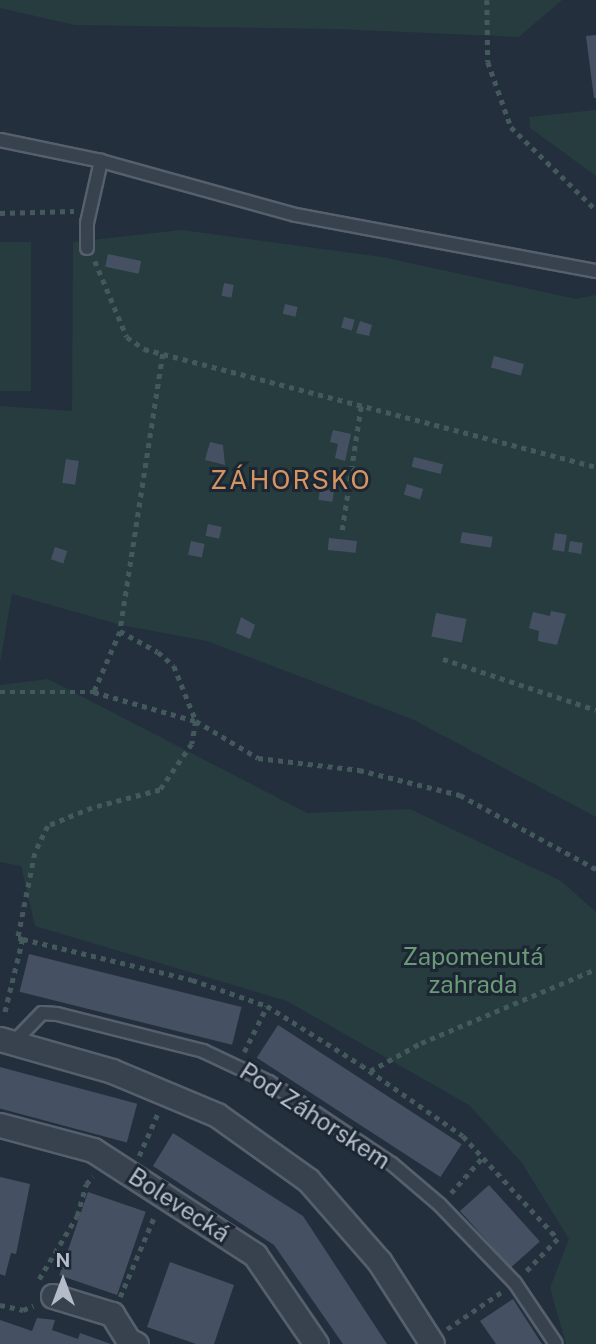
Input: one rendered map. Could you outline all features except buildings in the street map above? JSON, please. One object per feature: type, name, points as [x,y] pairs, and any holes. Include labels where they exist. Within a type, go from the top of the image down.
[{"type":"street","points":[[6,1035],[167,1093],[217,1115],[308,1180],[379,1261],[413,1308],[432,1344]]},
{"type":"street","name":"Bolevecká","points":[[0,1125],[93,1150],[165,1193],[255,1255],[316,1344]]},
{"type":"street","points":[[46,1300],[112,1314],[128,1340],[136,1344]]},
{"type":"lane","points":[[0,140],[101,161],[296,215],[596,271]]},
{"type":"lane","points":[[87,248],[89,211],[101,161]]},
{"type":"lane","name":"Pod Záhorskem","points":[[6,1035],[41,1013],[57,1014],[203,1051],[270,1082],[391,1164],[440,1205],[515,1283],[556,1344]]},
{"type":"path","points":[[487,0],[488,62],[511,127],[541,161],[596,210]]},
{"type":"path","points":[[0,213],[89,211]]},
{"type":"path","points":[[87,248],[110,288],[127,337],[144,349],[596,467]]},
{"type":"path","points":[[94,691],[120,631],[163,354]]},
{"type":"path","points":[[342,530],[361,406]]},
{"type":"path","points":[[120,631],[159,652],[174,666],[196,721],[192,744],[160,790],[92,808],[48,826],[35,853],[18,938],[192,980],[267,1006],[370,1071],[463,1136],[558,1239]]},
{"type":"path","points":[[443,659],[596,710]]},
{"type":"path","points":[[0,692],[94,691],[196,721],[258,758],[359,770],[460,795],[596,869]]},
{"type":"path","points":[[6,1035],[23,939]]},
{"type":"path","points":[[370,1071],[421,1042],[596,969]]},
{"type":"path","points":[[131,1173],[167,1093]]},
{"type":"path","points":[[440,1205],[483,1157]]},
{"type":"path","points":[[0,1305],[23,1310],[46,1300],[40,1274],[77,1216],[86,1184],[111,1161]]},
{"type":"path","points":[[112,1314],[165,1193]]},
{"type":"green space","points":[[0,0],[562,0],[519,37],[335,29],[75,25],[0,8]]},
{"type":"green space","points":[[596,110],[596,176],[530,128],[529,117]]},
{"type":"green space","points":[[182,230],[382,257],[576,299],[596,295],[596,817],[412,719],[207,641],[121,625],[12,594],[0,663],[0,406],[72,411],[73,242]]},
{"type":"green space","points":[[0,242],[31,242],[31,391],[0,391]]},
{"type":"green space","name":"Zapomenutá zahrada","points":[[48,679],[307,813],[410,809],[561,881],[596,912],[596,1344],[566,1344],[550,1288],[569,1239],[522,1163],[469,1105],[287,1001],[35,926],[21,866],[0,862],[0,685]]},
{"type":"district","name":"ZÁHORSKO","points":[[291,480]]}]
